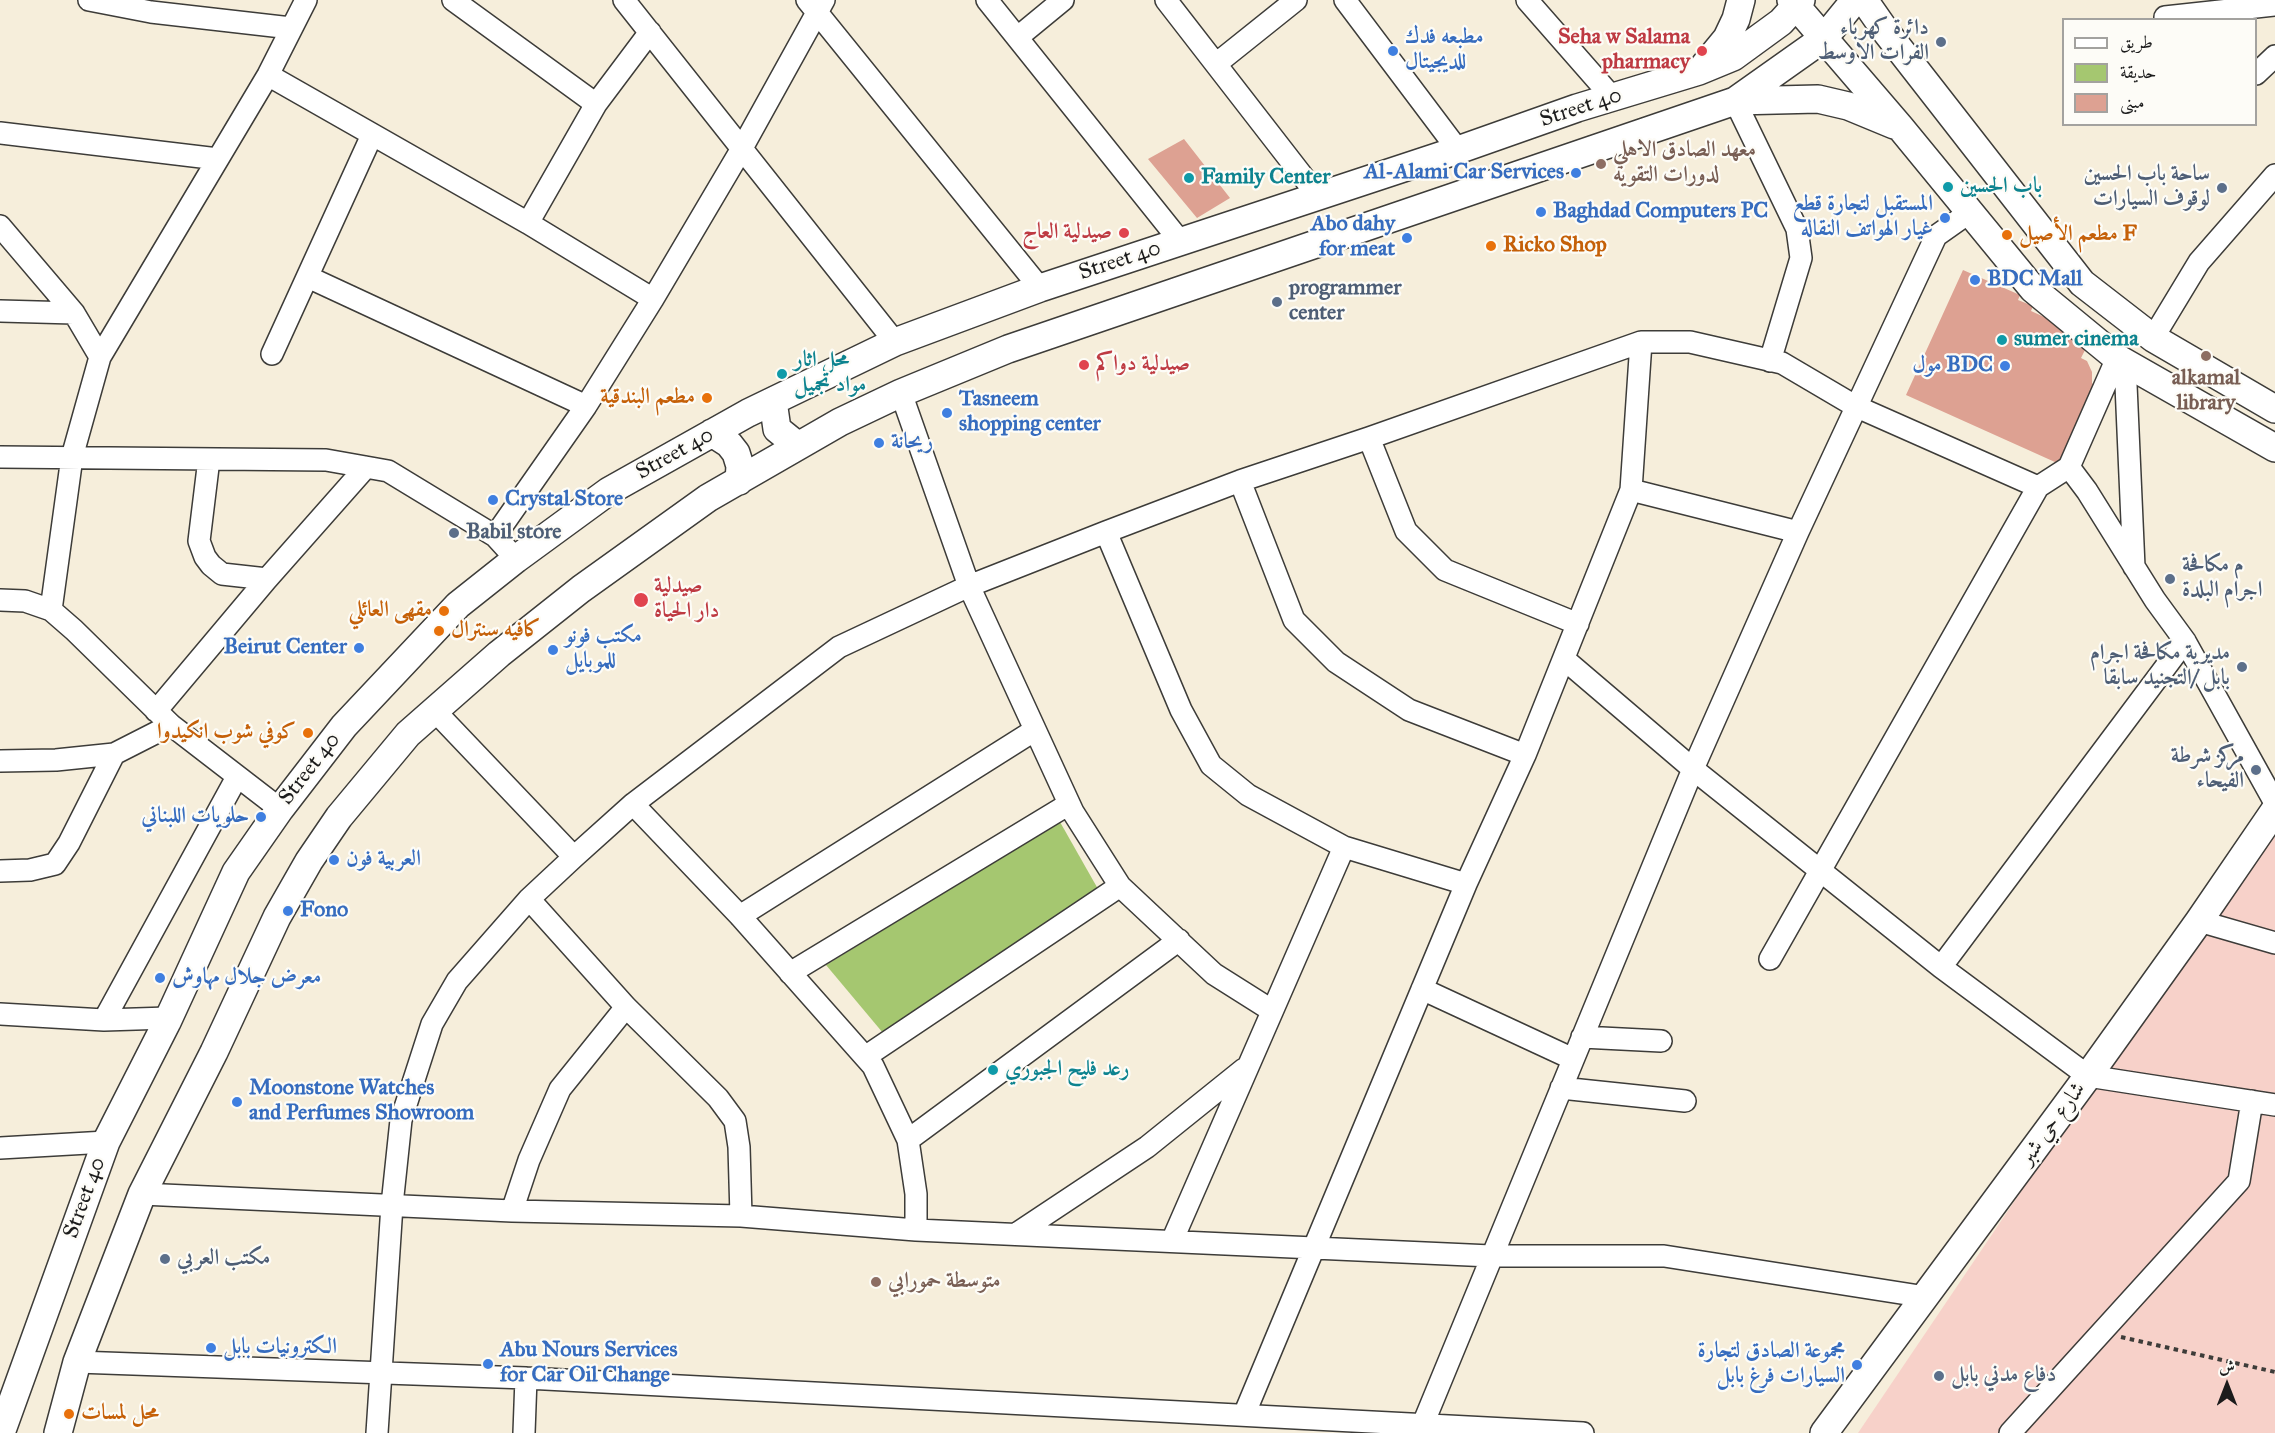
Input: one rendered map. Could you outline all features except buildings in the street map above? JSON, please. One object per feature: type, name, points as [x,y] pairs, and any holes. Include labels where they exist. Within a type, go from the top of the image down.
[{"type":"main road","points":[[1699,71],[1726,38],[1736,19],[1740,0]]},
{"type":"main road","name":"Street 40","points":[[58,1433],[77,1362],[142,1194],[214,1052],[277,917],[309,861],[347,808],[408,735],[499,654],[581,589],[708,498],[840,422],[901,393],[1008,349],[1735,101],[1824,38],[1855,0]]},
{"type":"main road","points":[[1864,0],[1887,33],[2082,283],[2153,338],[2275,409]]},
{"type":"main road","name":"Street 40","points":[[1,1433],[106,1142],[168,1018],[236,872],[280,809],[344,726],[459,605],[516,558],[609,490],[712,433],[894,342],[1040,288],[1612,97],[1699,71],[1733,57],[1781,22],[1796,2]]},
{"type":"main road","points":[[1796,2],[2033,289],[2121,360],[2275,448]]},
{"type":"main road","points":[[1735,101],[1818,99],[1871,114],[1900,127]]},
{"type":"main road","points":[[774,401],[777,429],[798,446]]},
{"type":"main road","points":[[712,433],[729,444],[736,453],[740,466],[739,481]]},
{"type":"main road","name":"شارع حي شبر","points":[[1824,1433],[2088,1076],[2275,810]]},
{"type":"street","points":[[89,0],[151,12],[291,28]]},
{"type":"street","points":[[51,610],[72,457],[100,357],[268,75],[306,0]]},
{"type":"street","points":[[453,0],[596,104]]},
{"type":"street","points":[[624,0],[894,342]]},
{"type":"street","points":[[987,0],[1180,241]]},
{"type":"street","points":[[1018,38],[1063,0]]},
{"type":"street","points":[[1166,0],[1318,196]]},
{"type":"street","points":[[1216,64],[1296,0]]},
{"type":"street","points":[[1345,0],[1458,150]]},
{"type":"street","points":[[1527,0],[1612,97]]},
{"type":"street","points":[[495,536],[586,406],[653,299],[741,150],[816,4],[1040,288]]},
{"type":"street","points":[[2165,17],[2275,5]]},
{"type":"street","points":[[528,224],[596,104],[650,32]]},
{"type":"street","points":[[2257,73],[2275,56]]},
{"type":"street","points":[[268,75],[528,224],[653,299]]},
{"type":"street","points":[[1735,101],[1797,229],[1801,258],[1770,361]]},
{"type":"street","points":[[0,133],[218,159]]},
{"type":"street","points":[[272,354],[372,135]]},
{"type":"street","points":[[2153,338],[2199,262],[2275,175]]},
{"type":"street","points":[[1423,1424],[1693,769],[1798,532],[1936,236],[1970,213]]},
{"type":"street","points":[[0,226],[74,313],[100,357]]},
{"type":"street","points":[[308,277],[586,406]]},
{"type":"street","points":[[0,311],[74,313]]},
{"type":"street","points":[[1244,1415],[1466,884],[1525,755],[1631,490],[1641,342]]},
{"type":"street","points":[[377,1433],[392,1205],[401,1120],[432,1024],[457,981],[529,899],[633,804],[839,647],[969,586],[1239,481],[1369,438],[1641,342],[1690,342],[1782,363],[1856,406],[2038,487]]},
{"type":"street","points":[[1770,959],[2038,487],[2069,467],[2121,360]]},
{"type":"street","points":[[2121,360],[2134,567]]},
{"type":"street","points":[[901,393],[969,586],[1069,804],[1120,886],[1214,974],[1271,1010]]},
{"type":"street","points":[[1369,438],[1406,531],[1445,570],[1578,624]]},
{"type":"street","points":[[0,457],[326,460],[388,471],[495,536],[516,558]]},
{"type":"street","points":[[209,459],[200,541],[205,557],[222,574],[267,579]]},
{"type":"street","points":[[0,871],[30,870],[55,864],[69,843],[114,754],[163,718],[267,579],[366,467]]},
{"type":"street","points":[[2069,467],[2185,641],[2275,803]]},
{"type":"street","points":[[1239,481],[1294,620],[1336,662],[1409,710],[1525,755]]},
{"type":"street","points":[[1631,490],[1798,532]]},
{"type":"street","points":[[1106,532],[1181,710],[1211,765],[1248,795],[1344,847],[1466,884]]},
{"type":"street","points":[[0,600],[25,601],[51,610],[163,718],[280,809]]},
{"type":"street","points":[[1941,968],[2185,641]]},
{"type":"street","points":[[1564,659],[1693,769],[1941,968],[2088,1076],[2275,1105]]},
{"type":"street","points":[[434,710],[574,857]]},
{"type":"street","points":[[740,916],[1035,730]]},
{"type":"street","points":[[0,761],[56,760],[114,754]]},
{"type":"street","points":[[104,1020],[237,777]]},
{"type":"street","points":[[633,804],[740,916],[873,1066],[908,1140],[916,1194],[916,1230]]},
{"type":"street","points":[[790,973],[1069,804]]},
{"type":"street","points":[[1172,1241],[1344,847]]},
{"type":"street","points":[[865,1057],[1120,886]]},
{"type":"street","points":[[529,899],[626,1007],[718,1098],[735,1120],[739,1147],[741,1216]]},
{"type":"street","points":[[2199,921],[2275,943]]},
{"type":"street","points":[[908,1140],[1179,940]]},
{"type":"street","points":[[1422,989],[1573,1059]]},
{"type":"street","points":[[512,1211],[529,1160],[560,1089],[626,1007]]},
{"type":"street","points":[[0,1014],[104,1020],[168,1018]]},
{"type":"street","points":[[1582,1037],[1661,1041]]},
{"type":"street","points":[[1016,1234],[1147,1148],[1246,1067]]},
{"type":"street","points":[[1561,1088],[1685,1101]]},
{"type":"street","points":[[2010,1433],[2239,1181],[2252,1101]]},
{"type":"street","points":[[0,1148],[106,1142]]},
{"type":"street","points":[[142,1194],[512,1211],[741,1216],[916,1230],[1491,1256],[1664,1256],[1926,1297]]},
{"type":"street","points":[[77,1362],[526,1378],[1583,1433]]},
{"type":"street","points":[[524,1433],[526,1378]]},
{"type":"path","points":[[2100,1332],[2275,1372]]},
{"type":"shaded area","points":[[2275,815],[2275,1433],[1858,1433]]},
{"type":"green space","points":[[1060,822],[1098,889],[883,1033],[826,965]]},
{"type":"place","name":"دائرة كهرباء الفرات الاوسط","points":[[1941,42]]},
{"type":"place","name":"مطبعه فدك للديجيتال","points":[[1393,51]]},
{"type":"place","name":"Seha w Salama pharmacy","points":[[1702,51]]},
{"type":"place","name":"معهد الصادق الاهلي لدورات التقويه","points":[[1601,164]]},
{"type":"place","name":"Al-Alami Car Services","points":[[1576,173]]},
{"type":"place","name":"Family Center","points":[[1189,178]]},
{"type":"place","name":"باب الحسين","points":[[1948,187]]},
{"type":"place","name":"ساحة باب الحسين لوقوف السيارات","points":[[2222,188]]},
{"type":"place","name":"Baghdad Computers PC","points":[[1541,212]]},
{"type":"place","name":"المستقبل لتجارة قطع غيار الهواتف النقاله","points":[[1945,218]]},
{"type":"place","name":"صيدلية العاج","points":[[1124,233]]},
{"type":"place","name":"مطعم الأصيل F","points":[[2007,235]]},
{"type":"place","name":"Abo dahy for meat","points":[[1407,238]]},
{"type":"place","name":"Ricko Shop","points":[[1491,246]]},
{"type":"place","name":"BDC Mall","points":[[1975,280]]},
{"type":"place","name":"programmer center","points":[[1277,302]]},
{"type":"place","name":"sumer cinema","points":[[2002,340]]},
{"type":"place","name":"alkamal library","points":[[2206,356]]},
{"type":"place","name":"صيدلية دواكم","points":[[1084,365]]},
{"type":"place","name":"مول BDC","points":[[2005,366]]},
{"type":"place","name":"محل اثار مواد تجميل","points":[[782,374]]},
{"type":"place","name":"مطعم البندقية","points":[[707,398]]},
{"type":"place","name":"Tasneem shopping center","points":[[947,413]]},
{"type":"place","name":"ريحانة","points":[[879,443]]},
{"type":"place","name":"Crystal Store","points":[[493,500]]},
{"type":"place","name":"Babil store","points":[[454,533]]},
{"type":"place","name":"م مكافحة اجرام البلدة","points":[[2170,579]]},
{"type":"place","name":"صيدلية دار الحياة","points":[[641,600]]},
{"type":"place","name":"مقهى العائلي","points":[[444,611]]},
{"type":"place","name":"كافيه سنترال","points":[[439,631]]},
{"type":"place","name":"Beirut Center","points":[[359,648]]},
{"type":"place","name":"مكتب فونو للموبايل","points":[[553,650]]},
{"type":"place","name":"مديرية مكافحة اجرام بابل /التجنيد سابقا","points":[[2242,667]]},
{"type":"place","name":"كوفي شوب انكيدوا","points":[[308,733]]},
{"type":"place","name":"مركز شرطة الفيحاء","points":[[2256,770]]},
{"type":"place","name":"حلويات اللبناني","points":[[261,817]]},
{"type":"place","name":"العربية فون","points":[[334,860]]},
{"type":"place","name":"Fono","points":[[288,911]]},
{"type":"place","name":"معرض جلال مهاوش","points":[[160,978]]},
{"type":"place","name":"رعد فليح الجبوري","points":[[993,1070]]},
{"type":"place","name":"Moonstone Watches and Perfumes Showroom","points":[[237,1102]]},
{"type":"place","name":"مكتب العربي","points":[[165,1259]]},
{"type":"place","name":"متوسطة حمورابي","points":[[876,1282]]},
{"type":"place","name":"الكترونيات بابل","points":[[211,1348]]},
{"type":"place","name":"Abu Nours Services for Car Oil Change","points":[[488,1364]]},
{"type":"place","name":"مجموعة الصادق لتجارة السيارات فرغ بابل","points":[[1857,1365]]},
{"type":"place","name":"دفاع مدني بابل","points":[[1939,1376]]},
{"type":"place","name":"محل لمسات","points":[[69,1414]]}]
